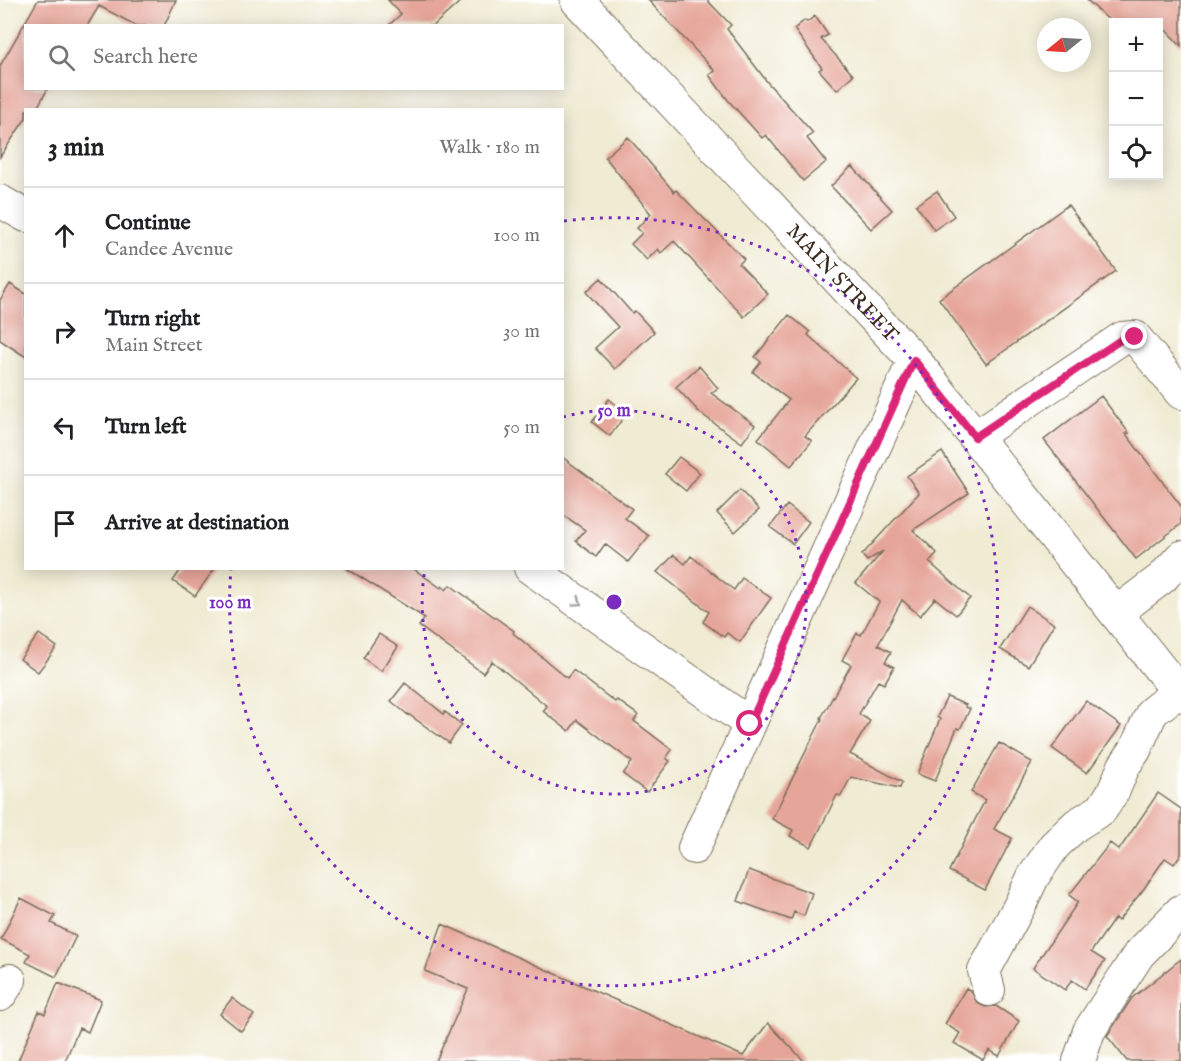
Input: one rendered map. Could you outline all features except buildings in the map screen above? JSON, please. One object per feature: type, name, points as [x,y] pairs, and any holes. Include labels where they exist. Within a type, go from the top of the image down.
[{"type":"main road","name":"MAIN STREET","points":[[577,0],[914,360],[1180,693]]},
{"type":"street","points":[[0,201],[24,215]]},
{"type":"street","points":[[975,437],[1122,339],[1135,337],[1181,393]]},
{"type":"street","points":[[694,848],[914,360]]},
{"type":"street","points":[[1116,613],[1162,578],[1181,556]]},
{"type":"street","points":[[533,570],[750,724]]},
{"type":"street","points":[[989,990],[984,971],[1032,878],[1054,846],[1076,825],[1102,809],[1135,750],[1152,712],[1180,693]]},
{"type":"street","points":[[1079,1061],[1089,1031],[1139,954],[1181,910]]},
{"type":"route","points":[[750,724],[914,360],[975,437],[1122,339],[1135,337]]}]
